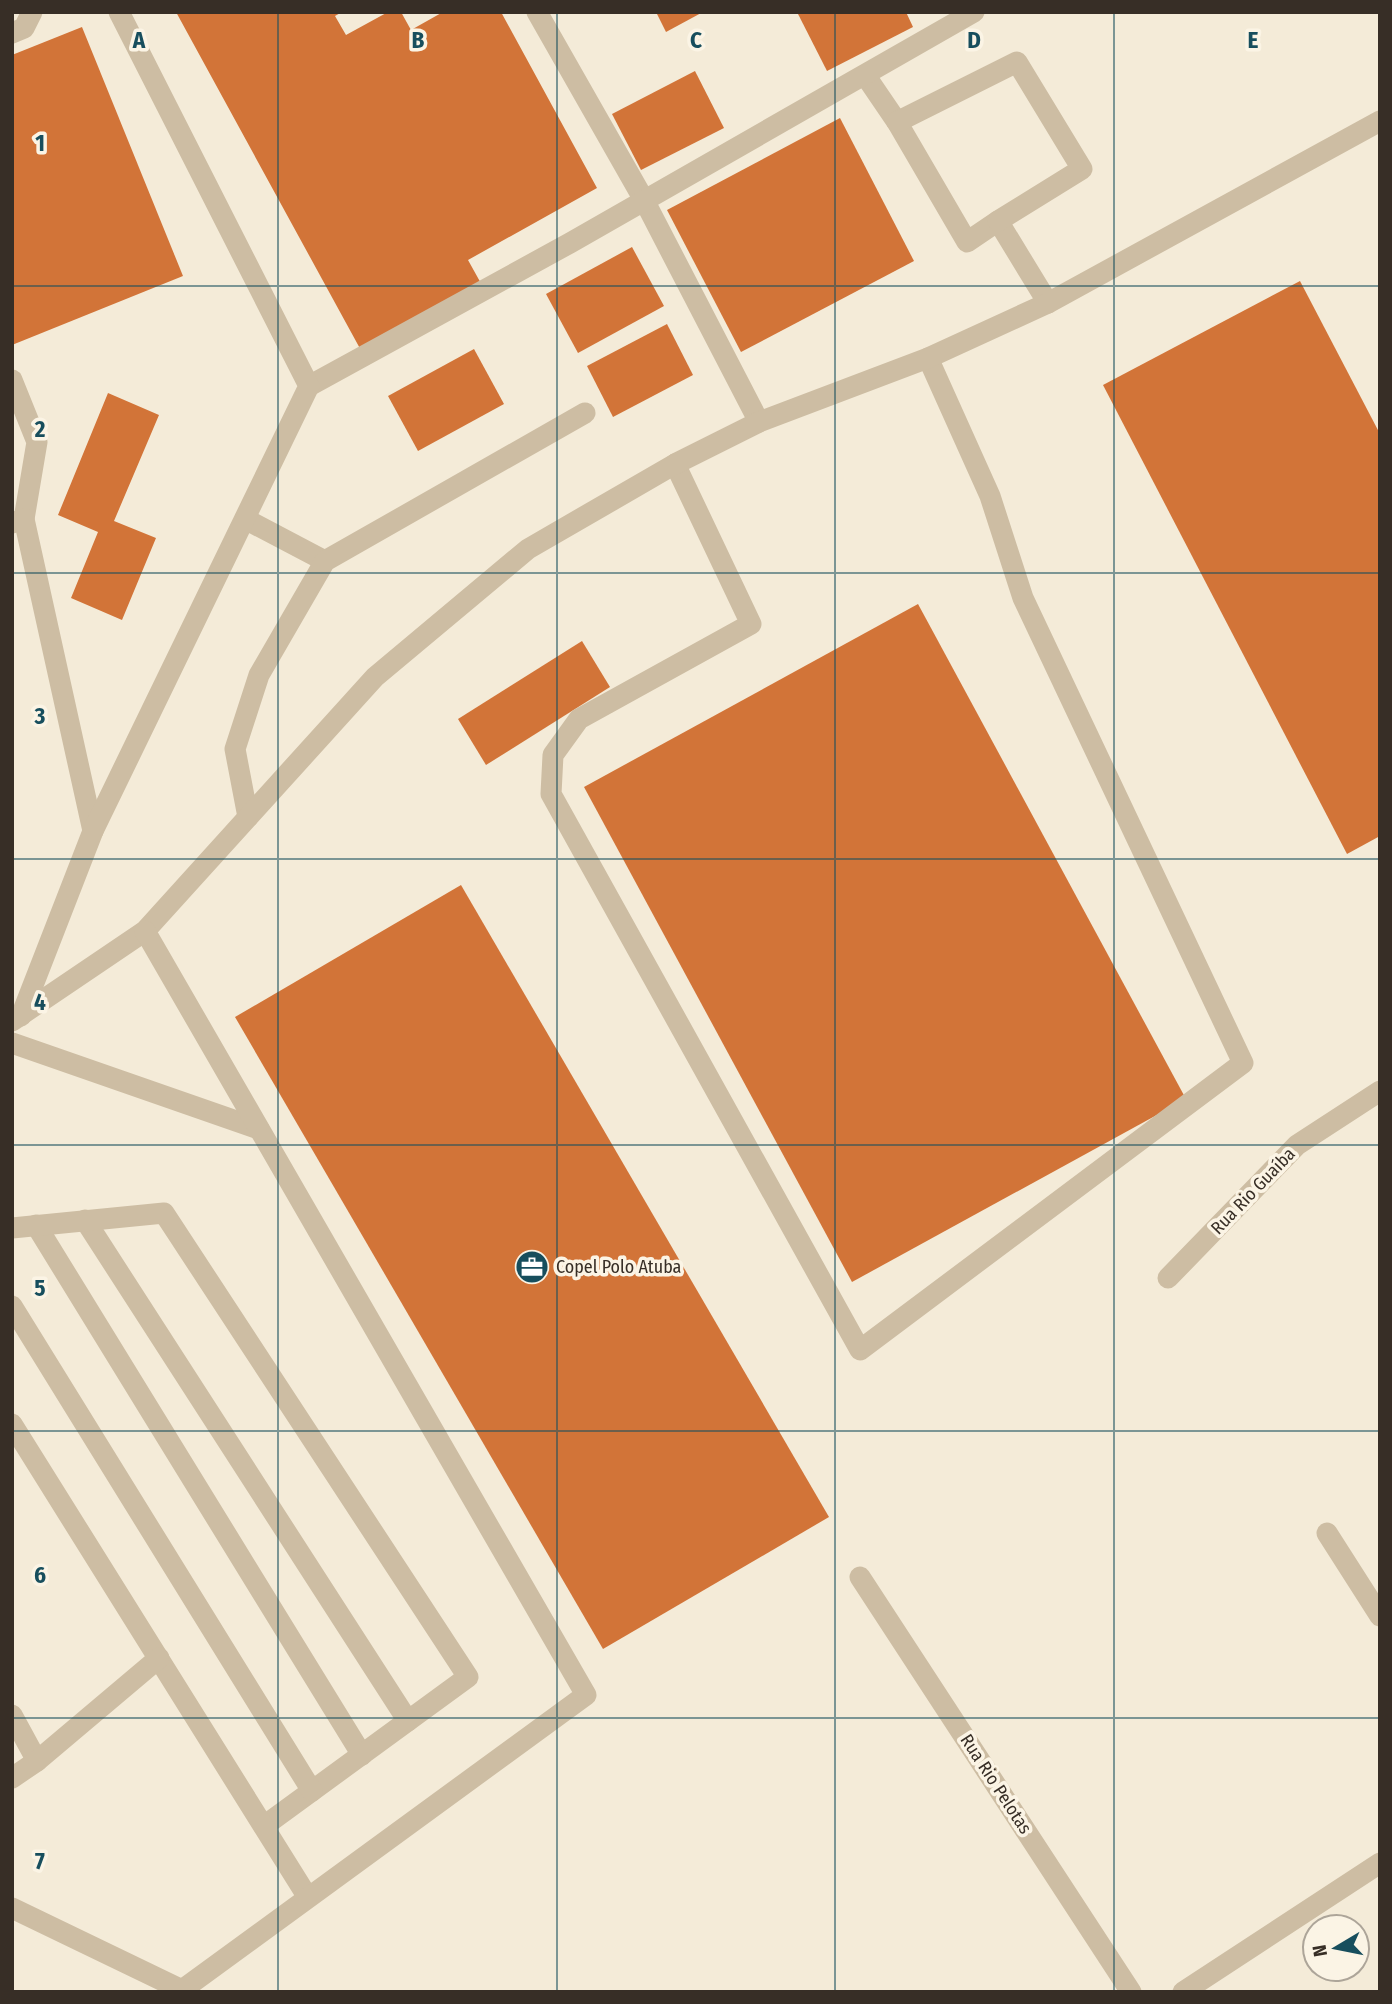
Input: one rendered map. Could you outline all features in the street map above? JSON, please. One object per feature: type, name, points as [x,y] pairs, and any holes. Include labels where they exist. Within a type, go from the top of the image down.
[{"type":"street","points":[[12,33],[24,28],[32,12]]},
{"type":"street","points":[[118,12],[309,386]]},
{"type":"street","points":[[537,12],[643,200],[759,422]]},
{"type":"street","points":[[17,1018],[93,831],[309,386],[974,12]]},
{"type":"street","points":[[864,75],[897,122],[967,242],[1082,169],[1017,62],[897,122]]},
{"type":"street","points":[[17,1018],[145,931],[374,677],[528,549],[675,464],[759,422],[928,358],[1048,303],[1380,121]]},
{"type":"street","points":[[998,221],[1048,303]]},
{"type":"street","points":[[675,464],[751,624],[579,719],[552,755],[551,794],[860,1350],[1243,1063],[1023,598],[990,496],[928,358]]},
{"type":"street","points":[[12,380],[37,442],[18,521],[93,831]]},
{"type":"street","points":[[248,817],[235,749],[259,675],[325,561],[584,413]]},
{"type":"street","points":[[245,519],[325,561]]},
{"type":"street","points":[[12,1908],[182,1990],[307,1896],[586,1695],[145,931]]},
{"type":"street","points":[[12,1043],[259,1129]]},
{"type":"street","name":"Rua Rio Guaíba","points":[[1168,1278],[1297,1145],[1380,1091]]},
{"type":"street","points":[[12,1228],[163,1213],[468,1677],[264,1826]]},
{"type":"street","points":[[85,1220],[408,1721]]},
{"type":"street","points":[[36,1225],[362,1755]]},
{"type":"street","points":[[12,1306],[312,1791]]},
{"type":"street","points":[[12,1424],[307,1896]]},
{"type":"street","points":[[1327,1532],[1380,1616]]},
{"type":"street","name":"Rua Rio Pelotas","points":[[860,1577],[1131,1992]]},
{"type":"street","points":[[12,1778],[37,1761],[159,1658]]},
{"type":"street","points":[[12,1715],[37,1761]]},
{"type":"street","points":[[1183,1992],[1380,1863]]},
{"type":"building","points":[[176,12],[342,12],[335,16],[346,35],[388,12],[401,12],[411,30],[443,12],[501,12],[597,188],[468,260],[483,287],[363,354]]},
{"type":"building","points":[[656,12],[703,12],[666,32]]},
{"type":"building","points":[[797,12],[906,12],[913,27],[827,71]]},
{"type":"building","points":[[82,27],[183,276],[12,345],[12,55]]},
{"type":"building","points":[[695,71],[724,128],[641,170],[612,114]]},
{"type":"building","points":[[840,118],[914,261],[741,352],[667,210]]},
{"type":"building","points":[[632,247],[664,306],[578,353],[546,294]]},
{"type":"building","points":[[1300,281],[1380,434],[1380,836],[1347,854],[1103,385]]},
{"type":"building","points":[[667,324],[693,375],[613,417],[587,366]]},
{"type":"building","points":[[474,349],[504,404],[418,451],[388,396]]},
{"type":"building","points":[[108,393],[159,415],[114,521],[156,538],[122,620],[71,598],[98,532],[58,515]]},
{"type":"building","points":[[918,604],[1186,1099],[852,1282],[584,787]]},
{"type":"building","points":[[582,641],[610,687],[486,765],[458,719]]},
{"type":"building","name":"Copel Polo Atuba","points":[[461,885],[829,1517],[603,1649],[235,1017]]},
{"type":"place","name":"Copel Polo Atuba","points":[[532,1267]]}]
